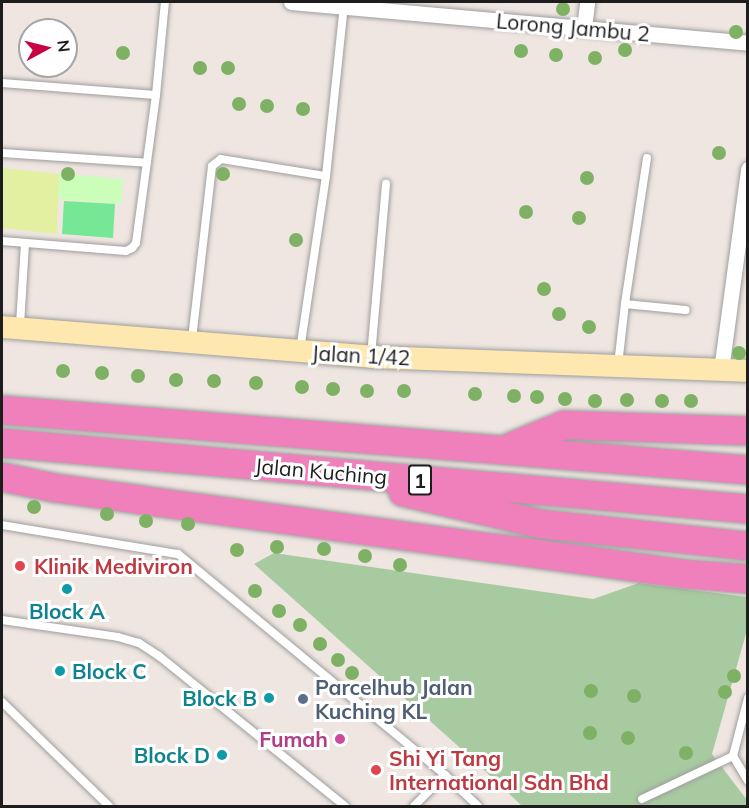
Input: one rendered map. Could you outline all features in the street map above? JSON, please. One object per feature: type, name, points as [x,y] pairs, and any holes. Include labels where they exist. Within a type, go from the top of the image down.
[{"type":"highway","name":"Jalan Kuching","points":[[2,410],[746,470]]},
{"type":"highway","points":[[507,449],[564,425],[747,431]]},
{"type":"highway","name":"Jalan Kuching","points":[[2,443],[745,508]]},
{"type":"highway","points":[[370,476],[395,490],[542,524],[747,546]]},
{"type":"highway","points":[[2,477],[55,488],[434,538],[684,574],[747,579]]},
{"type":"street","name":"Lorong Jambu 2","points":[[291,2],[410,7],[584,28],[747,43]]},
{"type":"street","points":[[584,28],[587,2]]},
{"type":"street","points":[[721,370],[747,169]]},
{"type":"street","name":"Jalan 1/42","points":[[11,328],[371,357],[747,371]]},
{"type":"lane","points":[[2,241],[126,251],[136,243],[156,95],[165,2]]},
{"type":"lane","points":[[300,352],[326,176],[344,6]]},
{"type":"lane","points":[[2,83],[156,95]]},
{"type":"lane","points":[[2,153],[147,163]]},
{"type":"lane","points":[[618,366],[647,158]]},
{"type":"lane","points":[[192,344],[212,166],[221,159],[326,176]]},
{"type":"lane","points":[[371,357],[386,184]]},
{"type":"lane","points":[[11,328],[25,243]]},
{"type":"lane","points":[[626,304],[686,310]]},
{"type":"lane","points":[[2,525],[178,555],[445,775],[478,807]]},
{"type":"lane","points":[[2,620],[118,637],[139,643],[159,656],[345,807]]},
{"type":"lane","points":[[747,698],[733,756],[747,781]]},
{"type":"lane","points":[[2,702],[109,807]]},
{"type":"lane","points":[[642,799],[733,756]]},
{"type":"lane","points":[[414,807],[445,775]]},
{"type":"green space","points":[[2,168],[59,174],[57,234],[2,228]]},
{"type":"green space","points":[[60,174],[123,179],[121,204],[58,199]]},
{"type":"green space","points":[[64,201],[115,204],[113,238],[62,234]]},
{"type":"green space","points":[[274,553],[593,599],[639,583],[747,597],[747,630],[712,754],[747,800],[747,806],[522,806],[254,564]]},
{"type":"place","name":"Klinik Mediviron","points":[[20,566]]},
{"type":"place","name":"Block A","points":[[67,589]]},
{"type":"place","name":"Block C","points":[[60,671]]},
{"type":"place","name":"Block B","points":[[269,698]]},
{"type":"place","name":"Parcelhub Jalan Kuching KL","points":[[303,699]]},
{"type":"place","name":"Fumah","points":[[340,739]]},
{"type":"place","name":"Block D","points":[[222,755]]},
{"type":"place","name":"Shi Yi Tang International Sdn Bhd","points":[[376,770]]}]
